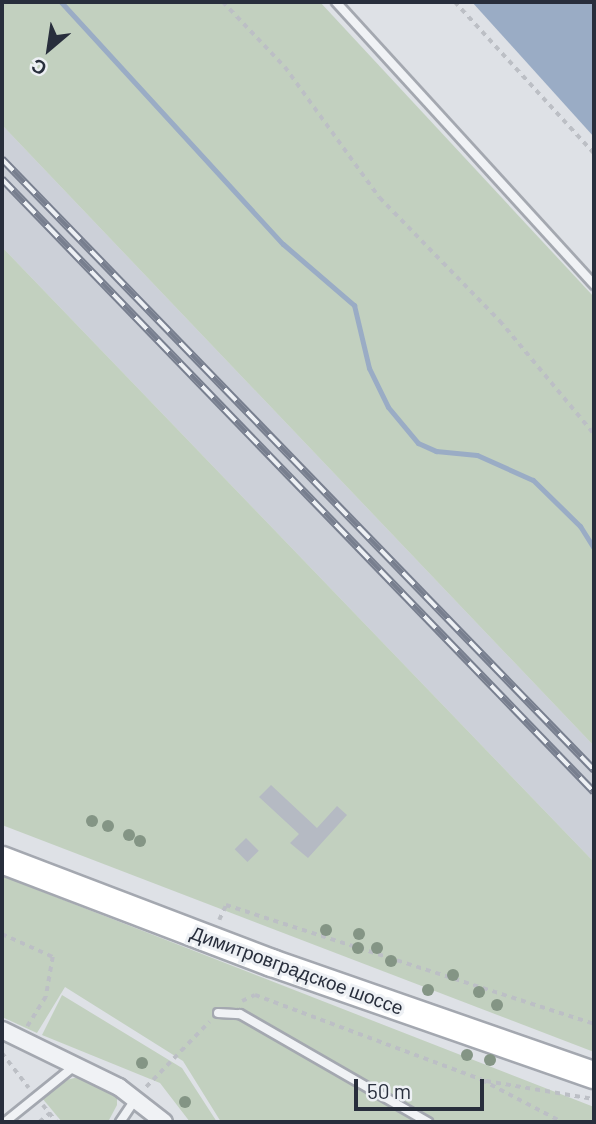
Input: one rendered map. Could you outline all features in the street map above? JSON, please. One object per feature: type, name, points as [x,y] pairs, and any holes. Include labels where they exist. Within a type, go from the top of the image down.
[{"type":"main road","name":"Димитровградское шоссе","points":[[2,860],[209,940],[594,1075]]},
{"type":"street","points":[[2,1030],[136,1097],[164,1122]]},
{"type":"lane","points":[[336,2],[594,285]]},
{"type":"lane","points":[[218,1013],[240,1014],[428,1122]]},
{"type":"lane","points":[[5,1122],[76,1065]]},
{"type":"lane","points":[[120,1122],[136,1097]]},
{"type":"path","points":[[223,2],[285,67],[380,198],[499,321],[594,434]]},
{"type":"path","points":[[455,2],[594,153]]},
{"type":"path","points":[[209,940],[226,905],[594,1024]]},
{"type":"path","points":[[2,934],[53,957],[46,997],[21,1038]]},
{"type":"path","points":[[136,1097],[218,1013],[255,995],[482,1080],[562,1122]]},
{"type":"path","points":[[2,1053],[36,1097]]},
{"type":"path","points":[[482,1080],[594,1099]]},
{"type":"path","points":[[38,1122],[50,1113],[57,1122]]},
{"type":"shaded area","points":[[2,125],[594,746],[594,862],[2,247]]},
{"type":"green space","points":[[2,2],[320,2],[594,297],[594,746],[2,125]]},
{"type":"green space","points":[[2,247],[594,862],[594,1052],[2,825]]},
{"type":"green space","points":[[2,876],[594,1107],[594,1122],[221,1122],[183,1061],[65,987],[37,1033],[2,1017]]},
{"type":"green space","points":[[62,995],[182,1068],[217,1122],[190,1122],[160,1083],[42,1035]]},
{"type":"green space","points":[[83,1076],[117,1094],[117,1105],[108,1122],[62,1122],[42,1098],[66,1080]]},
{"type":"water","points":[[472,2],[594,2],[594,137]]},
{"type":"building","points":[[271,785],[317,828],[337,806],[347,815],[308,858],[290,843],[299,834],[259,797]]},
{"type":"building","points":[[246,838],[259,851],[247,862],[235,849]]},
{"type":"waterway","points":[[61,2],[283,244],[354,305],[369,368],[388,407],[418,443],[436,451],[477,455],[533,480],[580,526],[594,548]]},
{"type":"railway","points":[[2,159],[594,770]]},
{"type":"railway","points":[[2,179],[594,792]]}]
